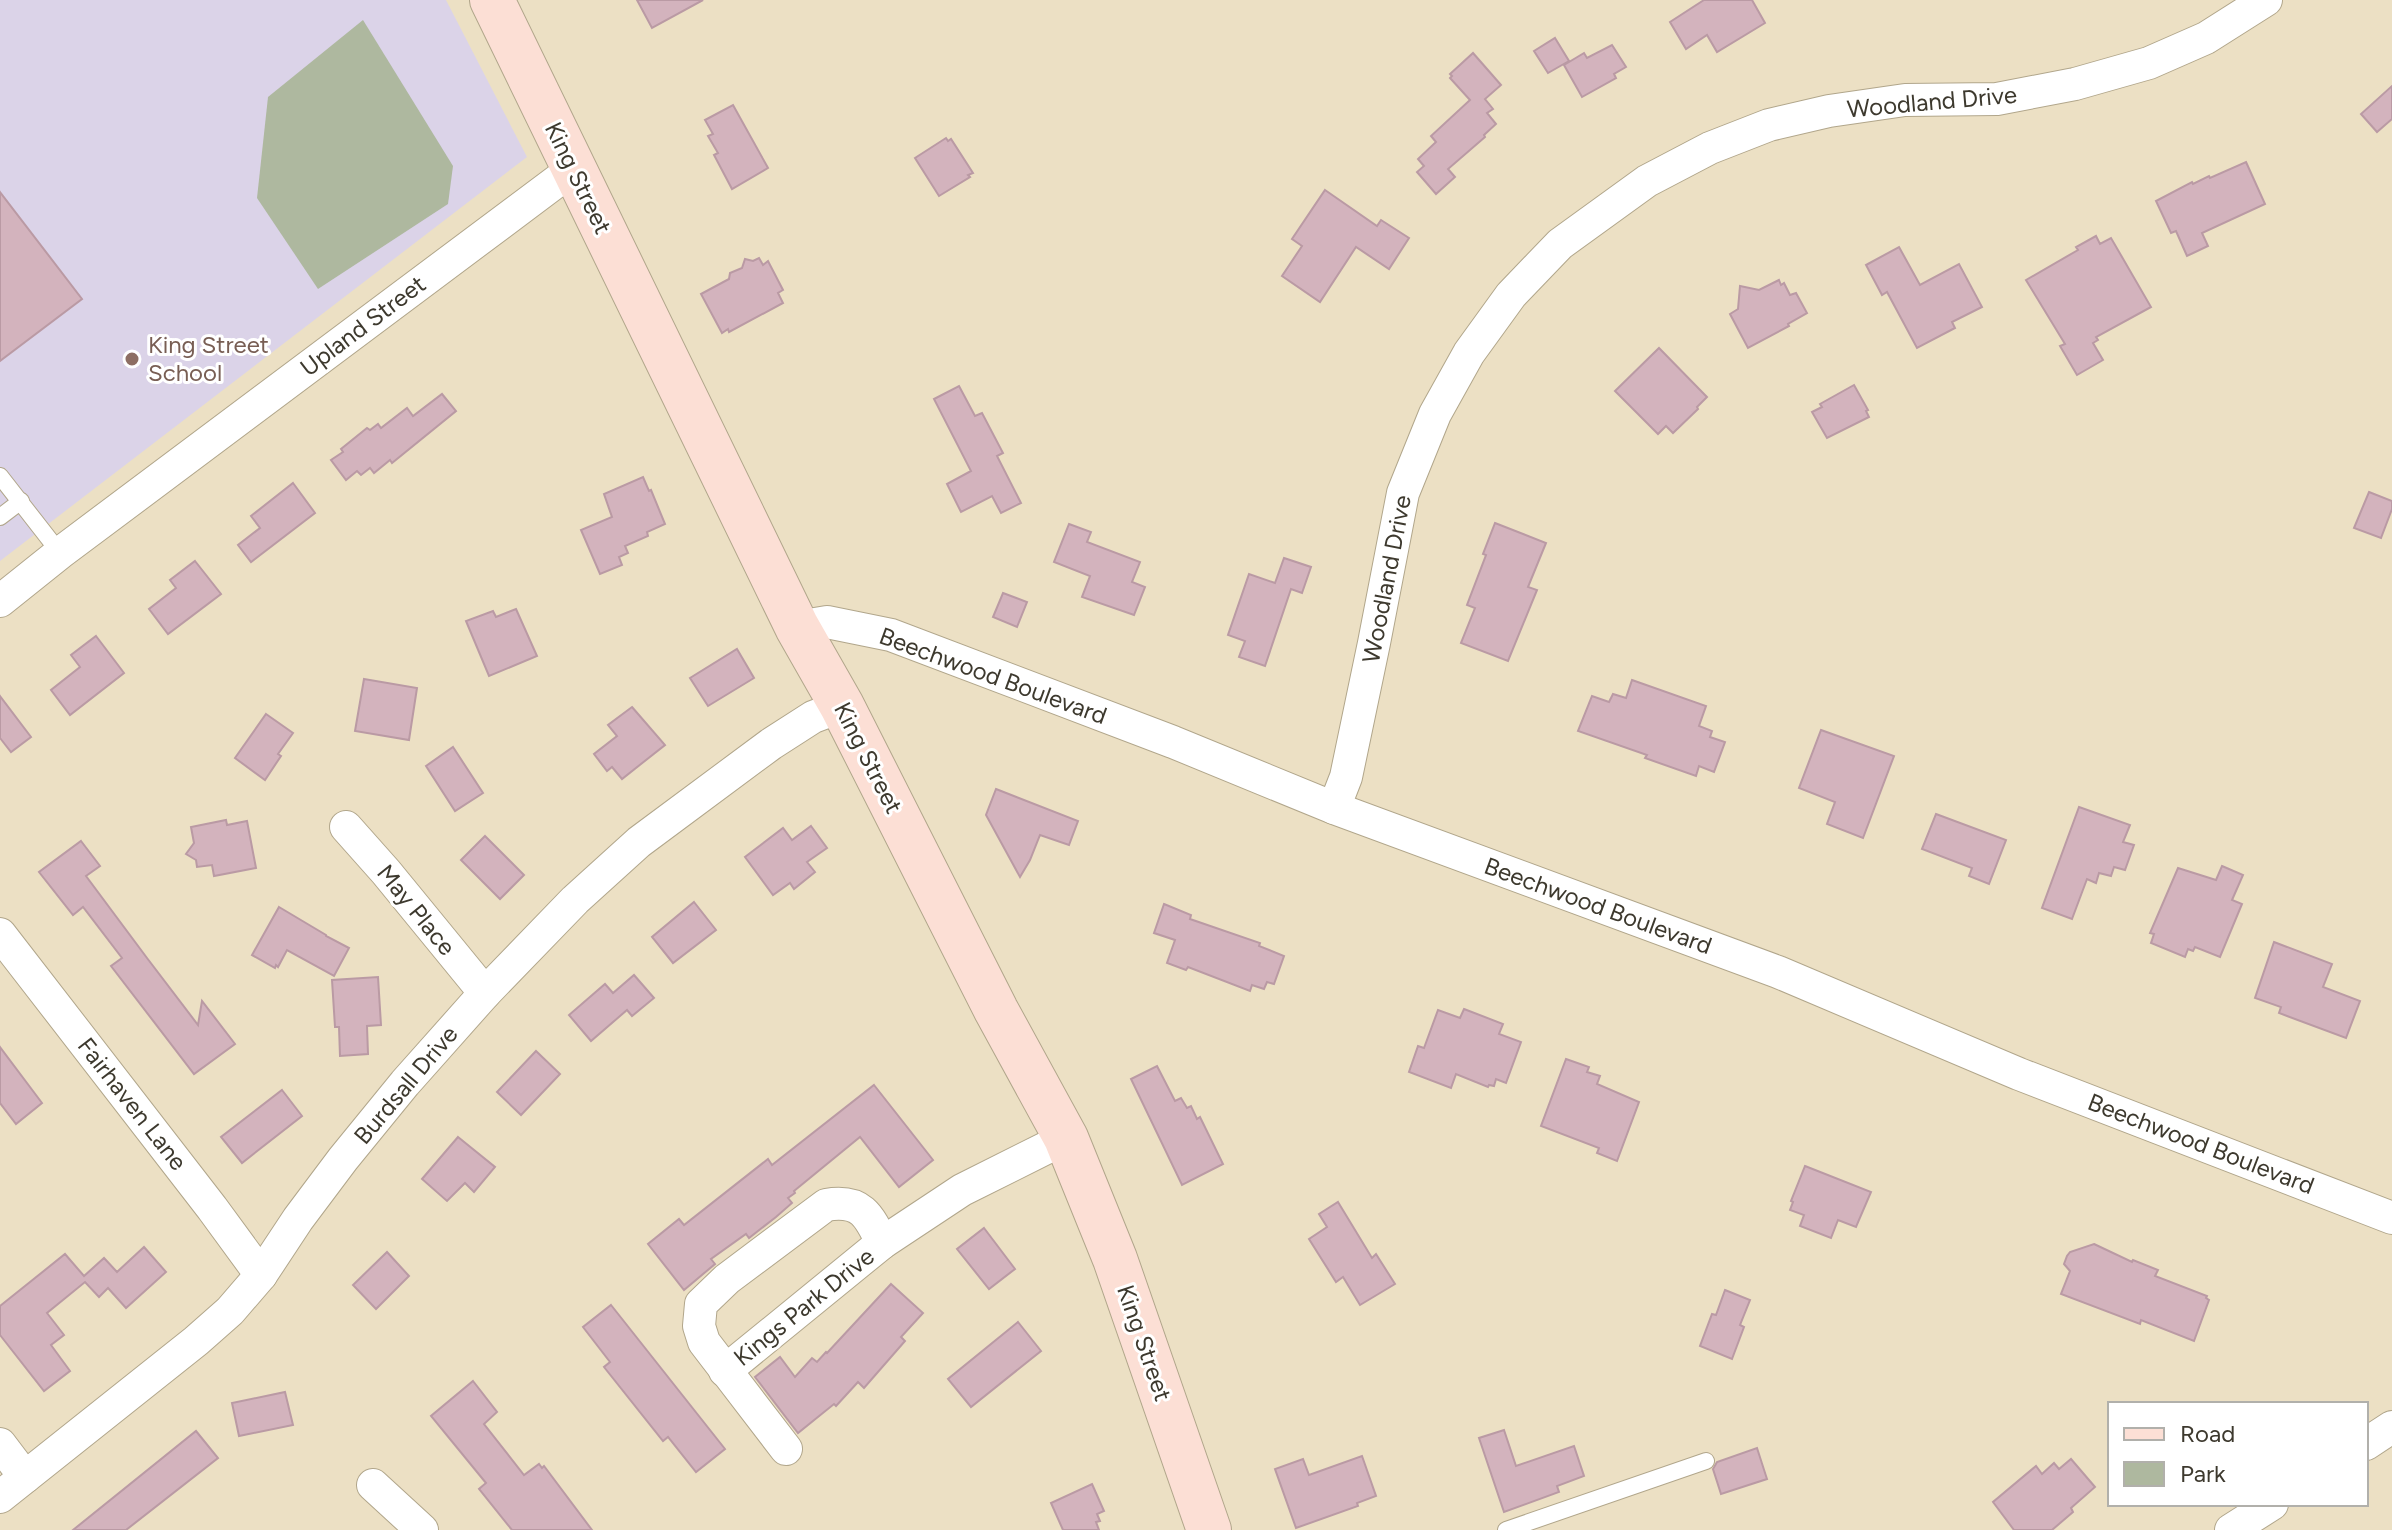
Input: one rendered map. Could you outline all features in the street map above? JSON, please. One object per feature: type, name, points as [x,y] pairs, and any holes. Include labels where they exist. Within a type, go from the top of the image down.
[{"type":"main road","name":"King Street","points":[[492,0],[797,627],[842,706],[996,1010],[1066,1138],[1115,1259],[1209,1530]]},
{"type":"street","name":"Woodland Drive","points":[[1334,808],[1346,777],[1403,493],[1435,414],[1469,353],[1511,295],[1560,244],[1647,181],[1710,148],[1769,125],[1829,111],[1905,100],[1997,99],[2075,84],[2149,63],[2206,38],[2266,0]]},
{"type":"street","name":"Upland Street","points":[[0,601],[573,169]]},
{"type":"street","name":"Beechwood Boulevard","points":[[797,627],[827,622],[891,635],[1173,742],[1334,808],[1778,972],[2019,1074],[2392,1218]]},
{"type":"street","name":"Burdsall Drive","points":[[0,1497],[230,1311],[261,1275],[343,1159],[405,1083],[485,993],[575,900],[639,842],[771,744],[813,717],[842,706]]},
{"type":"street","name":"May Place","points":[[346,827],[485,993]]},
{"type":"street","name":"Fairhaven Lane","points":[[0,934],[261,1275]]},
{"type":"street","name":"Kings Park Drive","points":[[725,1371],[882,1243],[962,1190],[1066,1138]]},
{"type":"street","name":"Kings Park Drive","points":[[786,1449],[704,1342],[699,1326],[701,1304],[727,1279],[826,1205],[840,1203],[853,1206],[870,1218],[882,1243]]},
{"type":"street","points":[[2368,1443],[2392,1427]]},
{"type":"street","points":[[0,1444],[25,1477]]},
{"type":"street","points":[[373,1485],[422,1530]]},
{"type":"street","points":[[2231,1530],[2269,1506]]},
{"type":"lane","points":[[0,476],[60,553]]},
{"type":"lane","points":[[0,517],[21,501]]},
{"type":"lane","points":[[1506,1530],[1706,1461]]},
{"type":"shaded area","name":"King Street School","points":[[0,0],[446,0],[527,157],[0,561]]},
{"type":"green space","points":[[363,20],[453,166],[448,204],[318,289],[257,198],[268,97]]},
{"type":"building","points":[[637,0],[703,0],[652,28]]},
{"type":"building","points":[[1704,0],[1752,0],[1765,23],[1717,52],[1707,35],[1686,49],[1670,22]]},
{"type":"building","points":[[1555,38],[1569,61],[1548,73],[1534,51]]},
{"type":"building","points":[[1612,45],[1626,67],[1614,74],[1616,78],[1582,97],[1564,65],[1584,53],[1587,58]]},
{"type":"building","points":[[1473,53],[1501,85],[1485,99],[1493,109],[1487,113],[1496,124],[1448,169],[1455,177],[1436,194],[1417,172],[1424,166],[1418,159],[1436,142],[1431,136],[1470,100],[1450,78],[1450,74]]},
{"type":"building","points":[[2392,86],[2392,119],[2377,132],[2361,114]]},
{"type":"building","points":[[733,105],[768,168],[732,189],[714,155],[718,153],[708,136],[713,134],[705,120]]},
{"type":"building","points":[[946,138],[948,141],[951,139],[973,173],[939,196],[915,158]]},
{"type":"building","points":[[2246,162],[2265,204],[2202,233],[2208,246],[2187,256],[2176,231],[2171,233],[2156,201],[2192,182],[2210,178]]},
{"type":"building","points":[[1325,190],[1377,226],[1381,220],[1409,238],[1389,269],[1356,247],[1320,302],[1282,276],[1302,246],[1292,239]]},
{"type":"building","points":[[0,192],[82,299],[0,361]]},
{"type":"building","points":[[2096,236],[2100,244],[2111,238],[2151,307],[2096,337],[2098,340],[2093,343],[2103,360],[2077,375],[2060,346],[2065,344],[2026,280]]},
{"type":"building","points":[[1899,247],[1920,285],[1959,264],[1982,307],[1952,322],[1955,328],[1917,348],[1887,292],[1882,295],[1866,265]]},
{"type":"building","points":[[759,258],[763,265],[768,261],[783,290],[778,293],[783,303],[722,333],[701,294],[729,279],[730,273],[742,268],[745,259],[753,261]]},
{"type":"building","points":[[1779,280],[1790,295],[1796,293],[1807,313],[1748,348],[1730,314],[1738,309],[1740,286],[1759,290]]},
{"type":"building","points":[[1659,348],[1707,397],[1673,433],[1666,426],[1658,434],[1615,391]]},
{"type":"building","points":[[1854,385],[1869,417],[1827,438],[1812,412],[1822,407],[1820,404]]},
{"type":"building","points":[[959,386],[975,416],[982,413],[1003,453],[997,456],[1021,503],[1001,513],[992,496],[961,512],[947,484],[971,471],[934,399]]},
{"type":"building","points":[[442,394],[456,411],[392,463],[390,460],[374,473],[370,468],[361,475],[357,471],[346,480],[331,460],[367,428],[370,430],[378,424],[381,428],[407,408],[413,416]]},
{"type":"building","points":[[643,477],[665,524],[625,546],[628,553],[619,557],[622,565],[600,574],[581,530],[612,517],[604,494]]},
{"type":"building","points":[[293,483],[315,513],[251,562],[238,545],[260,528],[251,516]]},
{"type":"building","points":[[2369,492],[2392,501],[2381,538],[2354,528]]},
{"type":"building","points":[[1495,523],[1546,543],[1528,587],[1537,590],[1508,661],[1461,643],[1475,608],[1467,605]]},
{"type":"building","points":[[1069,524],[1091,532],[1087,542],[1140,562],[1132,582],[1145,587],[1134,615],[1082,597],[1090,576],[1054,562]]},
{"type":"building","points":[[1284,558],[1311,567],[1302,593],[1291,589],[1265,666],[1239,657],[1245,641],[1228,635],[1249,574],[1275,583]]},
{"type":"building","points":[[195,561],[221,594],[168,634],[149,609],[176,588],[170,580]]},
{"type":"building","points":[[1003,593],[1027,602],[1017,627],[993,617]]},
{"type":"building","points":[[516,609],[537,656],[489,676],[466,621],[493,611],[496,617]]},
{"type":"building","points":[[96,636],[124,673],[70,715],[51,690],[80,667],[71,655]]},
{"type":"building","points":[[737,649],[754,678],[708,706],[690,678]]},
{"type":"building","points":[[364,679],[417,688],[409,740],[355,731]]},
{"type":"building","points":[[1632,680],[1706,706],[1699,726],[1712,731],[1710,737],[1725,742],[1714,772],[1699,766],[1696,776],[1578,731],[1592,696],[1609,702],[1613,694],[1626,698]]},
{"type":"building","points":[[0,696],[31,737],[11,752],[0,738]]},
{"type":"building","points":[[632,707],[665,745],[622,779],[612,767],[607,771],[594,754],[617,736],[608,725]]},
{"type":"building","points":[[266,714],[293,733],[265,780],[235,758]]},
{"type":"building","points":[[1821,730],[1894,756],[1863,838],[1827,824],[1835,802],[1799,788]]},
{"type":"building","points":[[453,747],[483,793],[455,811],[426,766]]},
{"type":"building","points":[[996,789],[1078,821],[1069,845],[1040,835],[1020,877],[986,815]]},
{"type":"building","points":[[2079,807],[2130,825],[2123,842],[2134,845],[2125,870],[2114,867],[2111,876],[2099,873],[2096,883],[2087,879],[2072,919],[2042,908]]},
{"type":"building","points":[[1936,814],[2006,840],[1989,884],[1969,876],[1972,868],[1922,849]]},
{"type":"building","points":[[226,820],[227,825],[247,821],[256,868],[214,876],[212,865],[197,867],[196,860],[186,854],[194,843],[191,827]]},
{"type":"building","points":[[811,826],[827,848],[807,862],[815,872],[794,889],[790,883],[773,895],[745,857],[783,828],[792,840]]},
{"type":"building","points":[[485,836],[524,875],[500,899],[461,860]]},
{"type":"building","points":[[81,841],[100,866],[86,876],[147,958],[198,1025],[202,1001],[235,1044],[194,1074],[111,966],[122,958],[83,907],[73,915],[39,872]]},
{"type":"building","points":[[2222,866],[2243,875],[2232,900],[2242,904],[2220,957],[2195,947],[2193,951],[2188,949],[2185,957],[2151,943],[2154,934],[2150,933],[2178,868],[2216,880]]},
{"type":"building","points":[[694,902],[716,930],[673,963],[652,937]]},
{"type":"building","points":[[1164,904],[1191,915],[1190,919],[1260,943],[1259,946],[1284,956],[1274,984],[1267,982],[1264,989],[1252,985],[1250,991],[1188,967],[1186,970],[1167,963],[1175,940],[1154,933]]},
{"type":"building","points":[[279,907],[349,948],[334,976],[287,950],[275,968],[252,955]]},
{"type":"building","points":[[2274,942],[2332,964],[2323,987],[2360,1001],[2346,1038],[2279,1013],[2281,1007],[2255,998]]},
{"type":"building","points":[[634,975],[654,998],[632,1016],[627,1010],[591,1041],[569,1015],[605,984],[613,993]]},
{"type":"building","points":[[378,977],[381,1025],[367,1026],[368,1054],[340,1056],[332,980]]},
{"type":"building","points":[[1464,1009],[1503,1024],[1499,1034],[1521,1042],[1506,1083],[1496,1079],[1494,1086],[1488,1087],[1456,1074],[1451,1088],[1409,1072],[1418,1046],[1424,1048],[1438,1010],[1460,1018]]},
{"type":"building","points":[[0,1047],[42,1103],[16,1124],[0,1103]]},
{"type":"building","points":[[536,1051],[560,1074],[521,1115],[497,1092]]},
{"type":"building","points":[[1566,1059],[1589,1067],[1587,1072],[1600,1076],[1597,1084],[1639,1102],[1617,1161],[1597,1153],[1599,1148],[1541,1126]]},
{"type":"building","points":[[1157,1066],[1175,1101],[1181,1098],[1187,1108],[1191,1106],[1197,1119],[1200,1117],[1223,1164],[1182,1185],[1131,1079]]},
{"type":"building","points":[[874,1085],[933,1160],[899,1187],[860,1137],[794,1191],[788,1198],[792,1203],[776,1217],[749,1238],[746,1234],[711,1259],[715,1264],[684,1290],[648,1244],[679,1219],[684,1225],[768,1159],[772,1165]]},
{"type":"building","points":[[282,1090],[302,1116],[242,1163],[221,1137]]},
{"type":"building","points":[[458,1137],[495,1167],[474,1192],[465,1183],[447,1201],[422,1179]]},
{"type":"building","points":[[1805,1166],[1871,1192],[1856,1227],[1838,1220],[1831,1238],[1800,1226],[1804,1215],[1790,1210]]},
{"type":"building","points":[[1338,1202],[1372,1258],[1376,1254],[1395,1284],[1360,1305],[1343,1277],[1336,1282],[1309,1239],[1327,1227],[1319,1214]]},
{"type":"building","points":[[984,1228],[1015,1269],[989,1289],[957,1249]]},
{"type":"building","points":[[2094,1244],[2158,1270],[2155,1276],[2207,1296],[2209,1300],[2194,1341],[2061,1294],[2070,1271],[2064,1264],[2067,1256],[2070,1252]]},
{"type":"building","points":[[144,1247],[166,1272],[126,1308],[108,1288],[99,1297],[85,1282],[47,1313],[64,1335],[51,1345],[70,1371],[44,1391],[0,1335],[0,1306],[65,1254],[84,1276],[104,1258],[117,1272]]},
{"type":"building","points":[[387,1252],[409,1276],[376,1309],[353,1285]]},
{"type":"building","points":[[891,1284],[923,1313],[901,1337],[905,1341],[864,1388],[858,1382],[836,1406],[834,1404],[798,1433],[755,1377],[780,1357],[795,1377],[812,1358],[817,1362]]},
{"type":"building","points":[[1725,1290],[1750,1300],[1732,1359],[1700,1346]]},
{"type":"building","points":[[611,1305],[725,1449],[696,1472],[668,1437],[663,1441],[604,1367],[610,1362],[583,1327]]},
{"type":"building","points":[[1018,1322],[1041,1351],[971,1407],[948,1379]]},
{"type":"building","points":[[473,1381],[497,1412],[484,1424],[524,1475],[539,1464],[542,1468],[544,1466],[592,1530],[512,1530],[479,1489],[486,1483],[431,1416]]},
{"type":"building","points":[[285,1392],[293,1425],[239,1436],[232,1403]]},
{"type":"building","points":[[1504,1430],[1516,1466],[1574,1446],[1584,1476],[1557,1486],[1559,1492],[1504,1512],[1479,1438]]},
{"type":"building","points":[[196,1431],[218,1458],[126,1530],[73,1530]]},
{"type":"building","points":[[1757,1448],[1767,1479],[1721,1494],[1713,1469],[1717,1462]]},
{"type":"building","points":[[1362,1456],[1376,1496],[1357,1503],[1358,1506],[1296,1528],[1275,1469],[1303,1459],[1309,1475]]},
{"type":"building","points":[[2071,1459],[2095,1487],[2052,1530],[2014,1530],[1993,1502],[2036,1466],[2042,1474],[2054,1463],[2059,1469]]},
{"type":"building","points":[[1092,1484],[1104,1511],[1097,1514],[1099,1530],[1063,1530],[1051,1503]]},
{"type":"place","name":"King Street School","points":[[132,359]]}]
